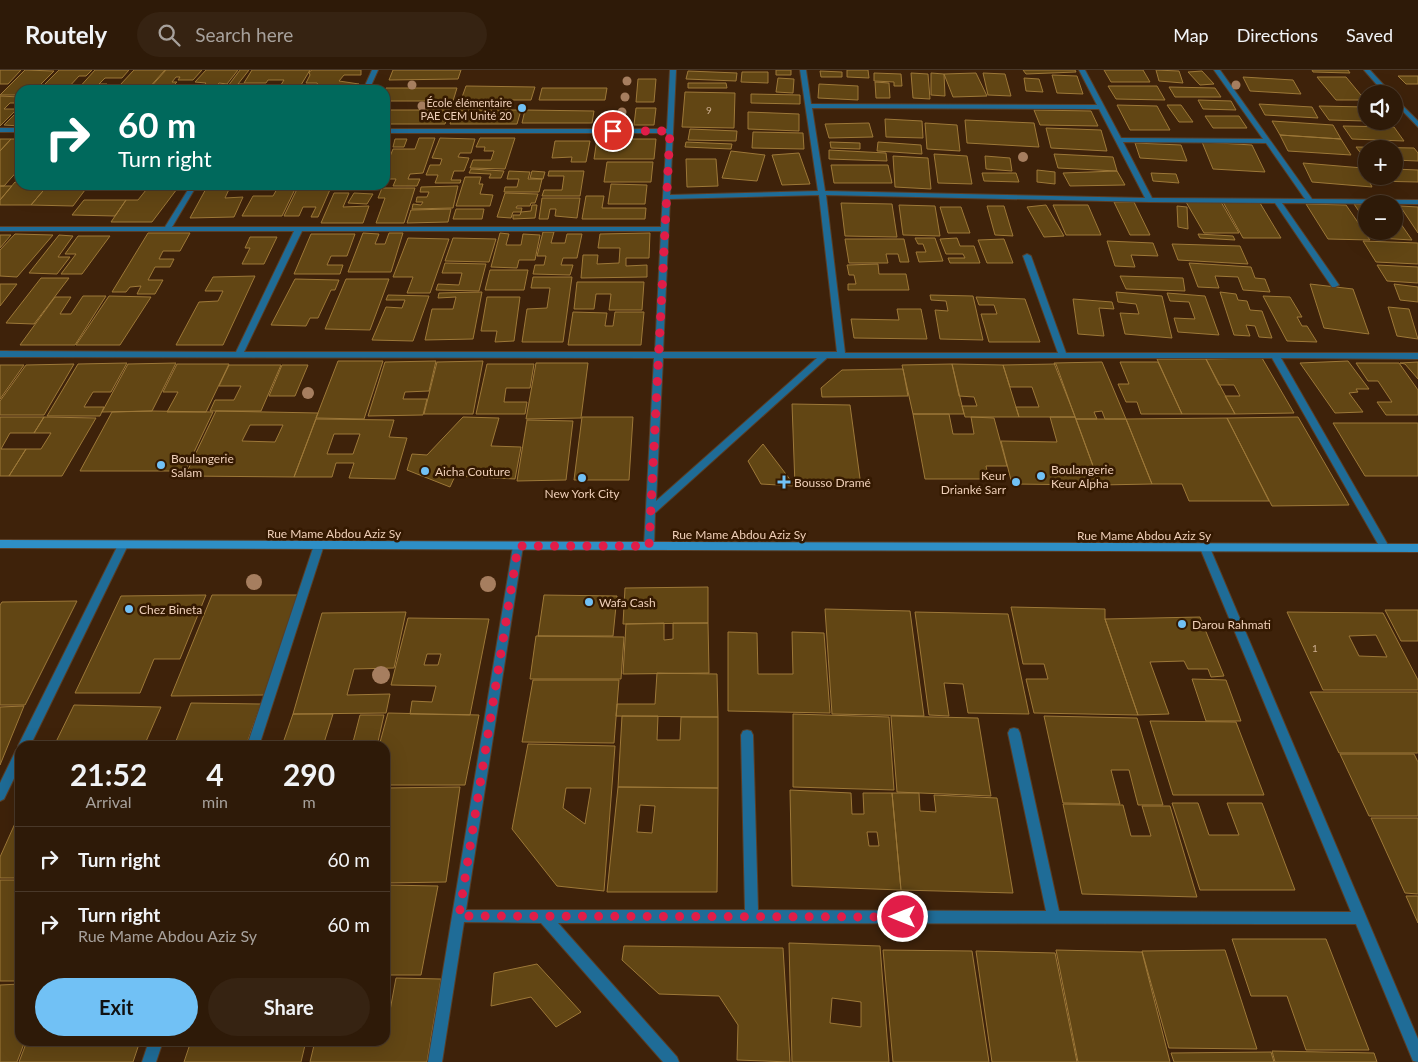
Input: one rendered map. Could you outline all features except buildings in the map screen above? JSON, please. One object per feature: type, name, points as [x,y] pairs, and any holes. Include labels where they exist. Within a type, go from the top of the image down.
[{"type":"street","points":[[368,85],[375,70]]},
{"type":"street","points":[[649,546],[673,70]]},
{"type":"street","points":[[803,70],[822,193],[841,355]]},
{"type":"street","points":[[1082,70],[1150,200]]},
{"type":"street","points":[[1217,70],[1310,201]]},
{"type":"street","points":[[1367,70],[1381,85]]},
{"type":"street","points":[[808,106],[1101,107]]},
{"type":"street","points":[[1403,109],[1418,125]]},
{"type":"street","points":[[0,130],[15,130]]},
{"type":"street","points":[[390,131],[670,131]]},
{"type":"street","points":[[1119,140],[1267,141]]},
{"type":"street","points":[[167,229],[191,190]]},
{"type":"street","points":[[667,197],[822,193],[1150,200],[1418,202]]},
{"type":"street","points":[[1277,201],[1335,285]]},
{"type":"street","points":[[0,228],[665,229]]},
{"type":"street","points":[[239,354],[299,229]]},
{"type":"street","points":[[1027,256],[1063,355]]},
{"type":"street","points":[[0,354],[1418,356]]},
{"type":"street","points":[[651,511],[825,355]]},
{"type":"street","points":[[1275,356],[1385,548]]},
{"type":"street","name":"Rue Mame Abdou Aziz Sy","points":[[0,544],[1418,548]]},
{"type":"street","points":[[26,741],[123,545]]},
{"type":"street","points":[[255,741],[319,546]]},
{"type":"street","points":[[435,1062],[518,546]]},
{"type":"street","points":[[1205,548],[1418,1056]]},
{"type":"street","points":[[1014,733],[1054,917]]},
{"type":"street","points":[[747,735],[752,916]]},
{"type":"street","points":[[0,795],[15,764]]},
{"type":"street","points":[[459,916],[1360,918]]},
{"type":"street","points":[[544,916],[672,1062]]},
{"type":"street","points":[[149,1062],[154,1046]]},
{"type":"place","name":"École élémentaire PAE CEM Unité 20","points":[[522,108]]},
{"type":"place","name":"Boulangerie Salam","points":[[161,465]]},
{"type":"place","name":"Aicha Couture","points":[[425,471]]},
{"type":"place","name":"Boulangerie Keur Alpha","points":[[1041,476]]},
{"type":"place","name":"New York City","points":[[582,478]]},
{"type":"place","name":"Bousso Dramé","points":[[784,482]]},
{"type":"place","name":"Keur Drianké Sarr","points":[[1016,482]]},
{"type":"place","name":"Wafa Cash","points":[[589,602]]},
{"type":"place","name":"Chez Bineta","points":[[129,609]]},
{"type":"place","name":"Darou Rahmati","points":[[1182,624]]},
{"type":"route","points":[[613,131],[670,131],[649,546],[518,546],[459,916],[903,917]]}]
